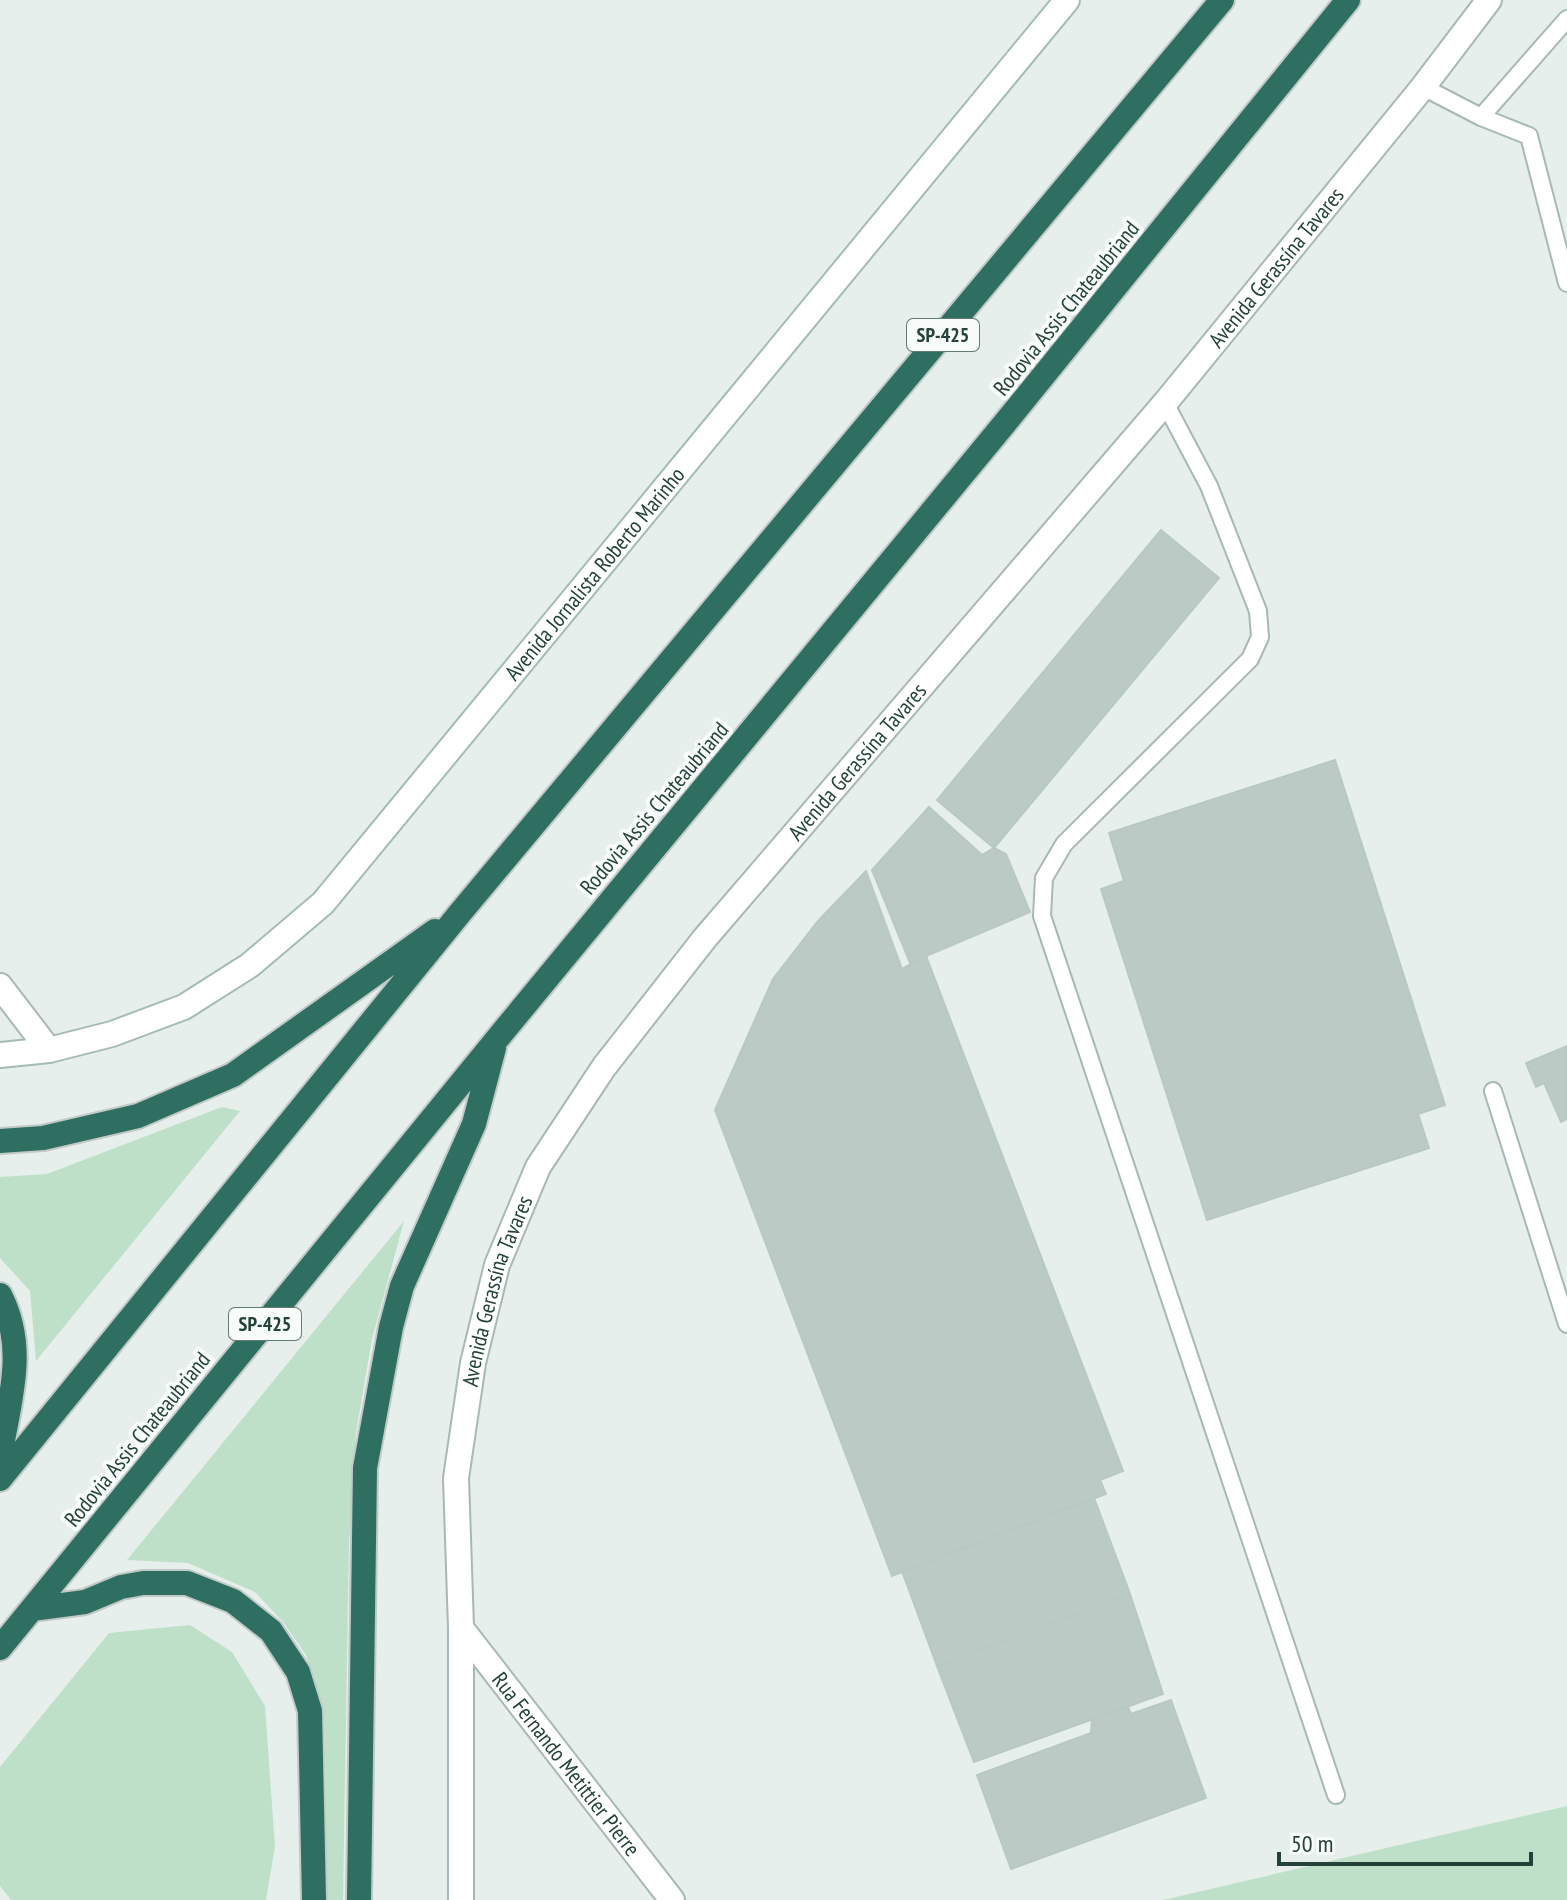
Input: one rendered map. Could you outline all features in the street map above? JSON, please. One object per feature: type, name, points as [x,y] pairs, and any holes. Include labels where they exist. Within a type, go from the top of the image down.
[{"type":"highway","name":"SP-425","points":[[0,1479],[460,913],[1222,0]]},
{"type":"highway","name":"Rodovia Assis Chateaubriand","points":[[0,1648],[1348,0]]},
{"type":"highway","points":[[0,1141],[43,1138],[138,1116],[233,1075],[460,913]]},
{"type":"highway","points":[[359,1900],[365,1468],[391,1327],[402,1286],[474,1124],[497,1039]]},
{"type":"highway","points":[[0,1295],[13,1327],[16,1348],[14,1389],[0,1457]]},
{"type":"highway","points":[[32,1609],[85,1602],[121,1587],[143,1583],[187,1583],[233,1601],[271,1631],[298,1672],[310,1711],[314,1900]]},
{"type":"street","name":"Avenida Jornalista Roberto Marinho","points":[[0,1055],[49,1050],[112,1034],[184,1007],[250,965],[323,903],[1067,0]]},
{"type":"street","name":"Avenida Gerassína Tavares","points":[[461,1900],[461,1628],[456,1478],[473,1363],[497,1265],[538,1167],[604,1067],[705,938],[1165,403],[1423,87],[1489,0]]},
{"type":"street","points":[[0,986],[49,1050]]},
{"type":"street","name":"Rua Fernando Metittier Pierre","points":[[461,1628],[672,1900]]},
{"type":"lane","points":[[1481,117],[1567,19]]},
{"type":"lane","points":[[1423,87],[1481,117],[1529,136],[1567,283]]},
{"type":"lane","points":[[1165,403],[1209,486],[1258,611],[1260,637],[1250,659],[1064,844],[1044,878],[1042,916],[1336,1795]]},
{"type":"lane","points":[[1493,1091],[1567,1324]]},
{"type":"green space","points":[[222,1107],[240,1111],[36,1361],[30,1291],[0,1258],[0,1177],[47,1174]]},
{"type":"green space","points":[[404,1221],[372,1339],[356,1433],[349,1543],[343,1900],[323,1900],[326,1798],[324,1710],[306,1655],[283,1622],[255,1592],[188,1563],[127,1560]]},
{"type":"green space","points":[[190,1625],[232,1652],[265,1706],[275,1847],[266,1900],[11,1900],[0,1886],[0,1767],[109,1633]]},
{"type":"green space","points":[[1567,1806],[1567,1900],[1163,1900]]},
{"type":"building","points":[[1161,530],[1219,578],[994,848],[937,800]]},
{"type":"building","points":[[1335,760],[1445,1105],[1418,1114],[1429,1148],[1207,1220],[1101,889],[1124,881],[1109,833]]},
{"type":"building","points":[[929,807],[982,855],[994,848],[1006,854],[1030,912],[910,963],[872,870]]},
{"type":"building","points":[[866,871],[902,969],[926,956],[1123,1471],[1100,1480],[1106,1494],[892,1576],[715,1110],[773,979],[818,921]]},
{"type":"building","points":[[1567,1046],[1567,1119],[1561,1122],[1544,1083],[1536,1087],[1526,1063]]},
{"type":"building","points":[[1094,1498],[1130,1594],[937,1666],[902,1571]]},
{"type":"building","points":[[1130,1594],[1163,1694],[974,1762],[937,1666]]},
{"type":"building","points":[[1171,1700],[1206,1798],[1011,1869],[977,1775],[1091,1733],[1092,1720],[1128,1707],[1131,1714]]}]
